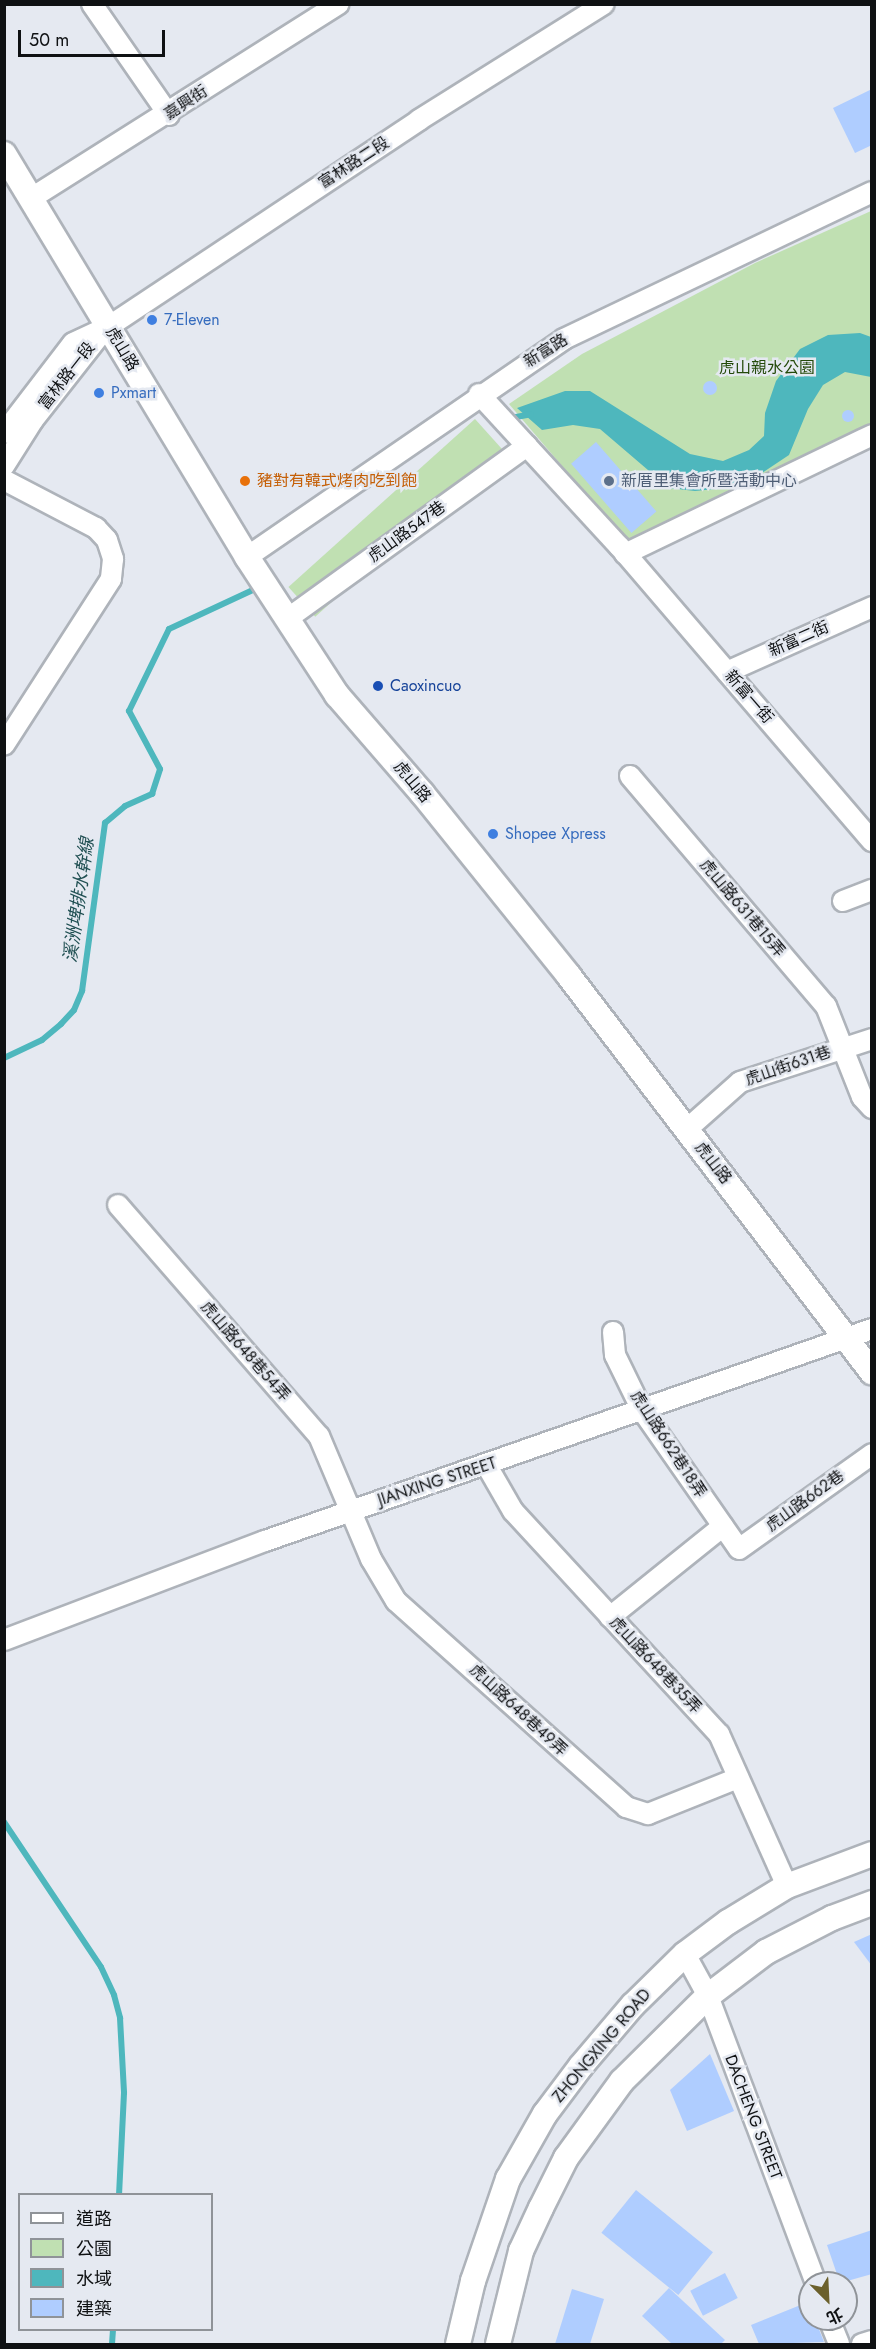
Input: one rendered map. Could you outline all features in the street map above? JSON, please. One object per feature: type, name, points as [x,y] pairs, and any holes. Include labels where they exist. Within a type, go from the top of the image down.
[{"type":"street","points":[[92,4],[169,115]]},
{"type":"street","name":"嘉興街","points":[[30,199],[169,115],[339,4]]},
{"type":"street","name":"富林路二段","points":[[108,327],[429,114],[604,4]]},
{"type":"street","name":"虎山路","points":[[4,154],[247,557],[337,695],[518,912],[872,1373]]},
{"type":"street","name":"新富路","points":[[247,557],[479,394],[564,339],[872,192]]},
{"type":"street","name":"富林路一段","points":[[4,434],[73,343],[108,327]]},
{"type":"street","name":"富林路一段","points":[[4,466],[78,358],[108,327]]},
{"type":"street","name":"新富一街","points":[[479,394],[625,554],[872,841]]},
{"type":"street","points":[[625,554],[872,435]]},
{"type":"street","name":"虎山路547巷","points":[[287,618],[527,446]]},
{"type":"street","points":[[4,480],[96,528],[107,540],[113,559],[111,579],[4,745]]},
{"type":"street","name":"新富二街","points":[[727,672],[872,607]]},
{"type":"street","name":"虎山路631巷15弄","points":[[630,776],[826,1006],[862,1097],[872,1108]]},
{"type":"street","points":[[843,901],[872,890]]},
{"type":"street","name":"虎山街631巷","points":[[686,1130],[740,1082],[872,1039]]},
{"type":"street","name":"虎山路648巷54弄","points":[[118,1205],[319,1436],[349,1512]]},
{"type":"street","name":"JIANXING STREET","points":[[4,1640],[349,1512],[487,1466],[872,1329]]},
{"type":"street","name":"虎山路662巷18弄","points":[[613,1332],[615,1355],[642,1410],[739,1549]]},
{"type":"street","name":"虎山路662巷","points":[[739,1549],[872,1454]]},
{"type":"street","name":"虎山路648巷35弄","points":[[487,1466],[513,1511],[720,1734],[787,1886]]},
{"type":"street","name":"虎山路648巷49弄","points":[[349,1512],[371,1559],[396,1601],[626,1807],[648,1814],[738,1778]]},
{"type":"street","points":[[610,1617],[723,1526]]},
{"type":"street","name":"ZHONGXING ROAD","points":[[458,2344],[473,2281],[508,2180],[545,2114],[633,2006],[685,1954],[787,1886],[872,1854]]},
{"type":"street","points":[[498,2344],[521,2251],[566,2158],[622,2081],[708,1996],[766,1952],[832,1918],[872,1903]]},
{"type":"street","name":"DACHENG STREET","points":[[685,1954],[708,1996],[811,2271]]},
{"type":"street","points":[[862,2344],[872,2342]]},
{"type":"green space","name":"虎山親水公園","points":[[871,211],[871,428],[628,543],[509,404],[582,354],[755,263]]},
{"type":"green space","points":[[475,419],[502,449],[315,617],[288,587]]},
{"type":"water","points":[[860,333],[871,337],[871,377],[845,372],[823,385],[808,409],[789,455],[759,475],[725,488],[695,491],[669,488],[600,429],[573,425],[542,430],[517,408],[565,391],[590,391],[690,454],[723,461],[749,450],[764,436],[765,413],[776,381],[800,349],[828,335]]},
{"type":"building","points":[[872,89],[872,145],[855,153],[833,108]]},
{"type":"building","points":[[710,381],[715,383],[717,388],[715,393],[710,395],[705,393],[703,388],[705,383]]},
{"type":"building","points":[[848,410],[854,416],[848,422],[842,416]]},
{"type":"building","name":"新厝里集會所暨活動中心","points":[[596,442],[656,511],[631,533],[571,464]]},
{"type":"building","points":[[872,1934],[872,1966],[854,1942]]},
{"type":"building","points":[[710,2054],[734,2111],[687,2131],[670,2090]]},
{"type":"building","points":[[636,2190],[713,2252],[678,2295],[601,2233]]},
{"type":"building","points":[[872,2230],[872,2274],[858,2278],[858,2271],[836,2271],[827,2245]]},
{"type":"building","points":[[725,2273],[738,2298],[703,2316],[690,2291]]},
{"type":"building","points":[[669,2288],[725,2340],[721,2344],[672,2344],[642,2316]]},
{"type":"building","points":[[572,2289],[604,2299],[590,2344],[555,2344]]},
{"type":"building","points":[[798,2306],[798,2331],[820,2331],[824,2342],[759,2344],[751,2325]]},
{"type":"waterway","points":[[511,418],[531,414]]},
{"type":"waterway","name":"溪洲埤排水幹線","points":[[4,1058],[42,1040],[61,1024],[74,1010],[82,991],[105,823],[125,806],[152,794],[160,769],[129,711],[169,629],[253,590]]},
{"type":"waterway","points":[[4,1822],[101,1967],[114,1995],[120,2018],[124,2093],[119,2193]]},
{"type":"waterway","points":[[112,2344],[113,2331]]},
{"type":"place","name":"7-Eleven","points":[[152,320]]},
{"type":"place","name":"Pxmart","points":[[99,393]]},
{"type":"place","name":"豬對有韓式烤肉吃到飽","points":[[245,481]]},
{"type":"place","name":"新厝里集會所暨活動中心","points":[[609,481]]},
{"type":"place","name":"Caoxincuo","points":[[378,686]]},
{"type":"place","name":"Shopee Xpress","points":[[493,834]]}]
